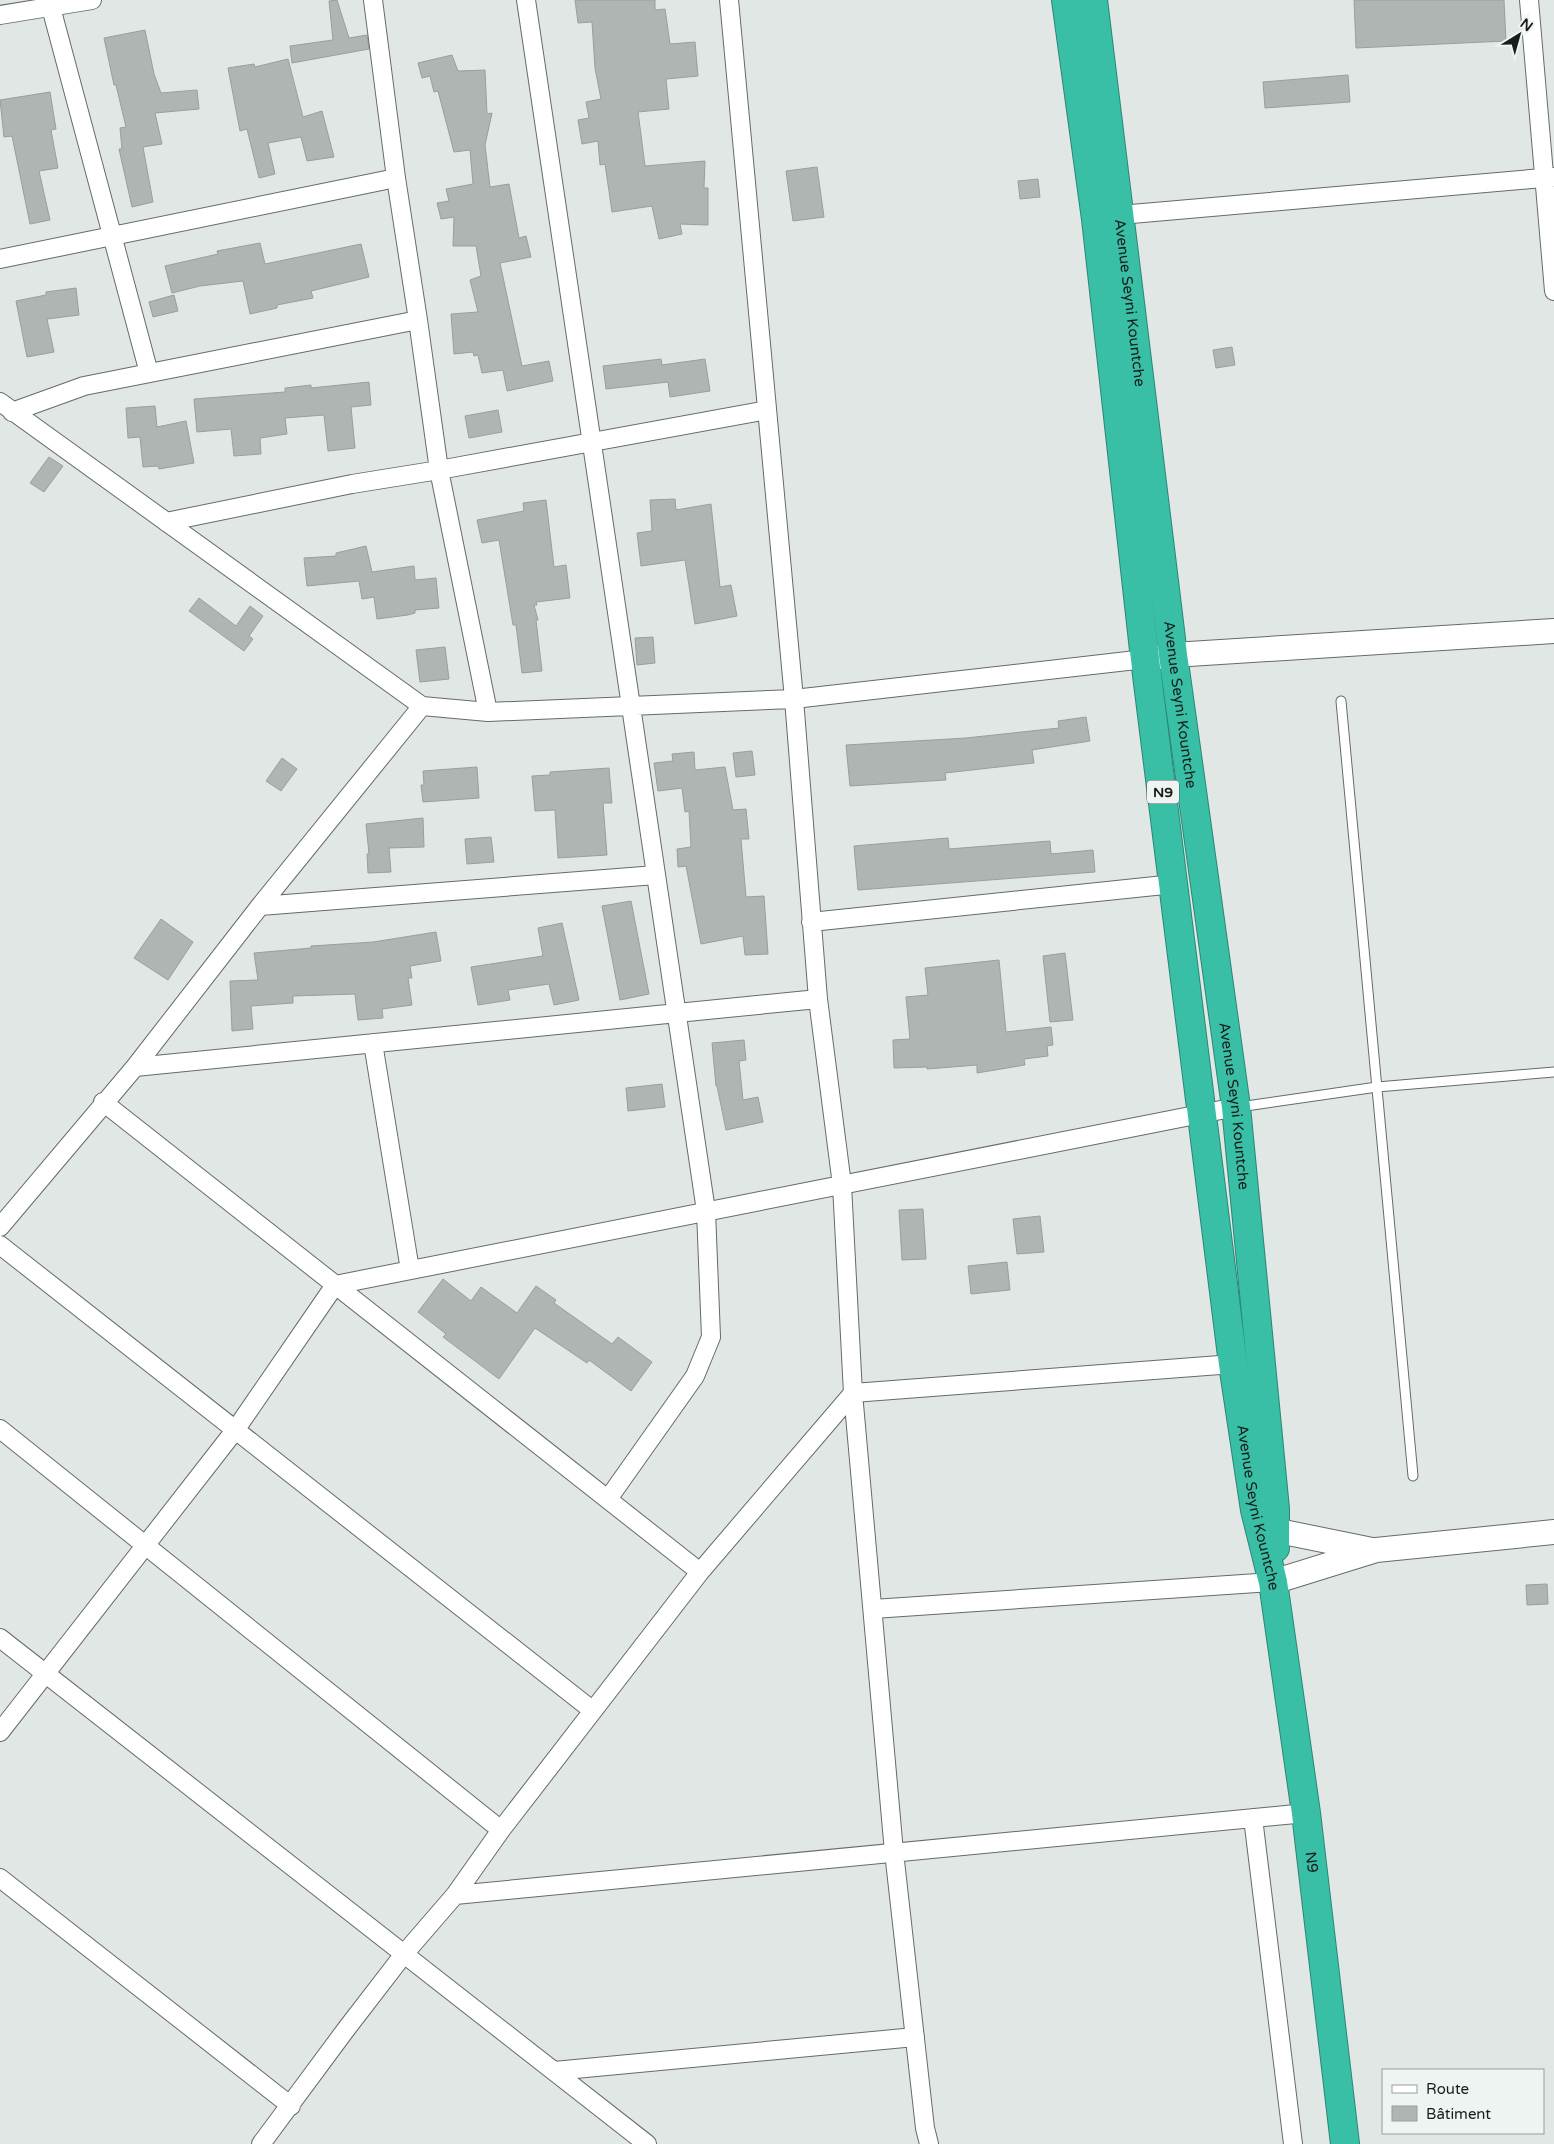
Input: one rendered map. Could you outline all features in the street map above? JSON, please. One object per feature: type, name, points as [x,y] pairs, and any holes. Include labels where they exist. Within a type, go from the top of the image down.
[{"type":"highway","name":"Avenue Seyni Kountche","points":[[1066,0],[1096,219],[1145,659],[1233,1364],[1267,1529]]},
{"type":"highway","name":"Avenue Seyni Kountche","points":[[1093,0],[1173,655],[1236,1107],[1272,1582]]},
{"type":"highway","name":"N9","points":[[1272,1582],[1306,1813],[1345,2144]]},
{"type":"main road","points":[[1145,659],[1173,655],[1554,631]]},
{"type":"main road","points":[[1267,1529],[1376,1550]]},
{"type":"main road","points":[[1272,1582],[1376,1550],[1554,1532]]},
{"type":"street","points":[[0,15],[50,4],[92,0]]},
{"type":"street","points":[[373,0],[396,178],[439,470],[488,712]]},
{"type":"street","points":[[526,0],[706,1212],[711,1337],[695,1376],[608,1499]]},
{"type":"street","points":[[729,0],[794,699],[818,999],[842,1185],[854,1393],[894,1852],[924,2128],[929,2144]]},
{"type":"street","points":[[1529,0],[1549,177],[1554,291]]},
{"type":"street","points":[[50,4],[149,373]]},
{"type":"street","points":[[1120,215],[1549,177]]},
{"type":"street","points":[[0,259],[396,178]]},
{"type":"street","points":[[6,407],[84,386],[418,320]]},
{"type":"street","points":[[6,407],[422,706],[488,712],[794,699],[1145,659]]},
{"type":"street","points":[[166,522],[260,502],[767,410]]},
{"type":"street","points":[[0,1227],[103,1102],[135,1067],[260,906],[422,706]]},
{"type":"street","points":[[260,906],[656,875]]},
{"type":"street","points":[[811,922],[1174,884]]},
{"type":"street","points":[[135,1067],[818,999]]},
{"type":"street","points":[[374,1043],[410,1270]]},
{"type":"street","points":[[103,1102],[700,1572]]},
{"type":"street","points":[[0,1732],[236,1429],[335,1285],[1236,1107]]},
{"type":"street","points":[[0,1245],[592,1710]]},
{"type":"street","points":[[261,2144],[291,2106],[346,2028],[404,1954],[455,1895],[501,1830],[592,1710],[700,1572],[854,1393],[1233,1364]]},
{"type":"street","points":[[0,1429],[501,1830]]},
{"type":"street","points":[[873,1609],[1272,1582]]},
{"type":"street","points":[[0,1638],[647,2144]]},
{"type":"street","points":[[455,1895],[1306,1813]]},
{"type":"street","points":[[1253,1818],[1293,2144]]},
{"type":"street","points":[[0,1878],[291,2106]]},
{"type":"street","points":[[554,2072],[915,2037]]},
{"type":"lane","points":[[1341,700],[1413,1476]]},
{"type":"lane","points":[[1236,1107],[1377,1087],[1554,1072]]},
{"type":"building","points":[[337,0],[349,38],[367,35],[369,49],[292,63],[290,46],[333,40],[329,1]]},
{"type":"building","points":[[575,0],[655,0],[655,10],[665,9],[670,44],[695,42],[698,76],[666,79],[669,109],[638,112],[645,166],[705,161],[704,188],[708,188],[708,225],[680,224],[682,234],[659,239],[652,206],[612,212],[605,164],[600,165],[598,141],[582,144],[578,120],[589,118],[586,102],[601,99],[595,68],[592,22],[578,23]]},
{"type":"building","points":[[1354,0],[1504,0],[1506,41],[1356,48]]},
{"type":"building","points":[[145,30],[154,74],[161,93],[197,90],[199,109],[155,113],[162,144],[143,147],[153,202],[132,207],[119,149],[122,149],[120,128],[126,127],[116,85],[114,85],[104,38]]},
{"type":"building","points":[[452,55],[458,71],[485,70],[487,114],[492,113],[485,145],[490,187],[509,184],[519,238],[526,236],[531,257],[500,263],[522,366],[549,361],[553,381],[507,391],[503,370],[482,373],[478,355],[474,356],[473,352],[454,354],[451,314],[478,312],[470,280],[481,276],[476,246],[453,246],[454,217],[441,219],[437,203],[449,201],[446,189],[473,184],[470,150],[454,152],[438,91],[434,92],[430,76],[422,78],[418,63]]},
{"type":"building","points":[[288,59],[303,117],[322,111],[334,157],[307,161],[301,137],[268,143],[275,174],[259,178],[247,129],[240,131],[228,68],[254,64],[255,67]]},
{"type":"building","points":[[1348,75],[1350,102],[1265,108],[1263,82]]},
{"type":"building","points":[[50,92],[56,129],[51,130],[58,168],[39,171],[50,220],[30,224],[12,136],[4,137],[0,100]]},
{"type":"building","points":[[817,167],[824,217],[793,221],[786,171]]},
{"type":"building","points":[[1038,179],[1040,197],[1020,199],[1018,181]]},
{"type":"building","points":[[260,243],[265,264],[361,244],[369,277],[311,291],[313,298],[277,305],[277,308],[250,314],[243,281],[200,286],[172,293],[165,266],[218,254],[217,251]]},
{"type":"building","points":[[76,288],[79,315],[47,319],[54,352],[27,357],[16,301],[46,295],[46,292]]},
{"type":"building","points":[[174,295],[178,311],[153,317],[149,302]]},
{"type":"building","points":[[1232,347],[1235,365],[1216,368],[1213,350]]},
{"type":"building","points":[[661,359],[662,365],[705,359],[710,391],[670,397],[668,382],[606,389],[603,366]]},
{"type":"building","points":[[369,382],[371,405],[351,407],[355,448],[328,451],[324,415],[285,418],[287,434],[260,438],[261,454],[234,456],[231,429],[197,432],[194,399],[285,392],[285,388],[311,385],[311,388]]},
{"type":"building","points":[[155,406],[157,427],[186,421],[194,463],[159,469],[158,466],[143,467],[140,437],[128,438],[126,408]]},
{"type":"building","points":[[498,410],[502,432],[469,438],[465,416]]},
{"type":"building","points":[[49,457],[63,466],[44,492],[30,483]]},
{"type":"building","points":[[675,499],[676,510],[711,504],[720,587],[731,585],[737,616],[695,624],[685,560],[641,566],[637,533],[652,531],[650,500]]},
{"type":"building","points":[[546,500],[554,567],[566,565],[570,598],[536,602],[537,605],[534,605],[538,620],[536,620],[542,671],[522,673],[516,625],[513,625],[499,540],[482,543],[477,520],[524,511],[523,503]]},
{"type":"building","points":[[366,546],[372,572],[414,566],[415,580],[436,578],[439,608],[415,610],[415,613],[408,615],[377,619],[374,597],[362,599],[359,581],[307,586],[304,558],[336,556],[336,553]]},
{"type":"building","points":[[199,598],[236,626],[250,606],[263,616],[249,636],[253,639],[244,651],[189,611]]},
{"type":"building","points":[[653,637],[655,663],[637,665],[635,638]]},
{"type":"building","points":[[445,647],[449,679],[420,682],[416,650]]},
{"type":"building","points":[[1086,717],[1090,741],[1032,750],[1034,763],[945,773],[946,780],[850,786],[846,745],[966,738],[1059,728],[1058,721]]},
{"type":"building","points":[[752,751],[755,775],[736,777],[733,753]]},
{"type":"building","points":[[694,752],[695,770],[725,767],[733,810],[746,809],[749,839],[741,839],[746,897],[764,896],[768,954],[745,955],[743,936],[701,944],[686,866],[678,867],[677,849],[691,847],[689,811],[685,812],[682,788],[658,791],[654,763],[673,761],[672,754]]},
{"type":"building","points":[[282,758],[297,769],[281,791],[266,781]]},
{"type":"building","points":[[477,767],[479,798],[423,802],[421,785],[424,785],[423,771]]},
{"type":"building","points":[[609,768],[612,803],[603,803],[607,855],[558,858],[555,810],[535,811],[532,776],[550,775],[550,772]]},
{"type":"building","points":[[423,818],[424,847],[389,848],[391,872],[368,873],[367,854],[369,854],[366,824]]},
{"type":"building","points":[[491,837],[494,862],[467,864],[465,839]]},
{"type":"building","points":[[948,838],[949,849],[1050,841],[1051,854],[1093,850],[1095,872],[858,890],[854,846]]},
{"type":"building","points":[[631,901],[649,994],[620,1000],[602,906]]},
{"type":"building","points":[[161,919],[193,942],[168,980],[134,958]]},
{"type":"building","points":[[562,923],[579,1000],[554,1005],[549,984],[508,990],[510,1000],[478,1005],[471,967],[543,956],[538,928]]},
{"type":"building","points":[[436,932],[441,961],[410,966],[412,978],[408,978],[412,1005],[382,1009],[383,1018],[358,1020],[355,994],[293,996],[293,1003],[251,1006],[253,1029],[232,1031],[230,981],[258,980],[254,953],[311,948],[311,946],[373,942]]},
{"type":"building","points":[[1065,953],[1073,1020],[1050,1022],[1043,956]]},
{"type":"building","points":[[999,960],[1006,1032],[1051,1027],[1053,1045],[1047,1046],[1048,1056],[1024,1059],[1025,1065],[977,1073],[977,1065],[927,1069],[927,1067],[894,1068],[893,1040],[910,1039],[906,997],[928,995],[925,968]]},
{"type":"building","points":[[744,1040],[746,1060],[739,1061],[743,1100],[758,1097],[763,1122],[726,1130],[716,1086],[712,1043]]},
{"type":"building","points":[[662,1084],[665,1107],[628,1111],[626,1088]]},
{"type":"building","points":[[923,1209],[926,1259],[902,1260],[899,1210]]},
{"type":"building","points":[[1040,1216],[1044,1252],[1017,1254],[1013,1219]]},
{"type":"building","points":[[1007,1262],[1010,1290],[971,1294],[968,1266]]},
{"type":"building","points":[[443,1279],[471,1301],[481,1287],[517,1313],[536,1286],[556,1300],[554,1303],[612,1344],[618,1337],[652,1362],[631,1391],[589,1360],[587,1363],[535,1328],[499,1379],[443,1337],[446,1334],[418,1312]]},
{"type":"building","points":[[1547,1584],[1548,1604],[1527,1605],[1526,1585]]}]
